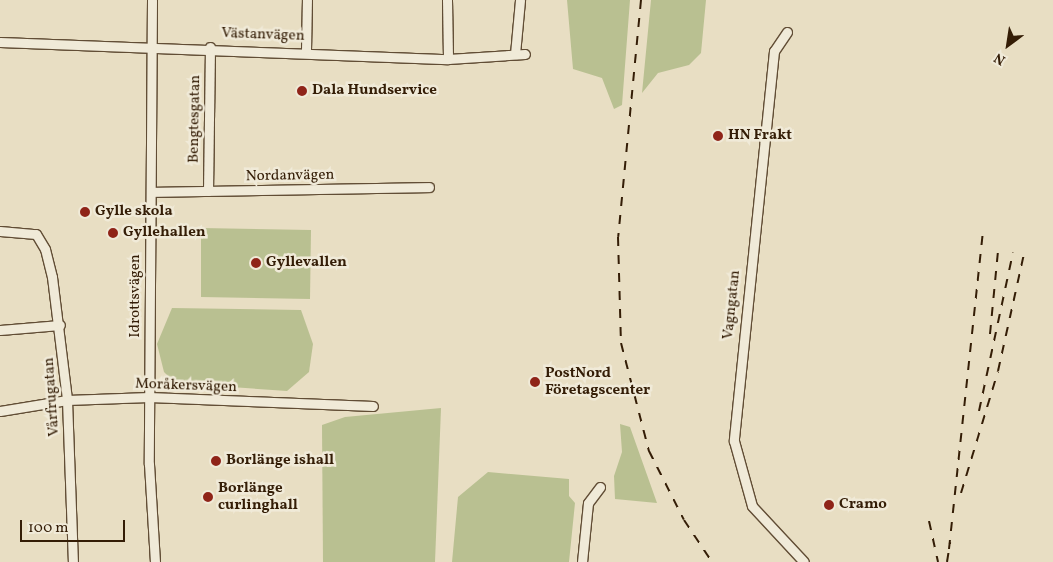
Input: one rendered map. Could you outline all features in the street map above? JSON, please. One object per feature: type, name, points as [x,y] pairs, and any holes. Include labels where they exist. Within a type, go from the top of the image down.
[{"type":"street","name":"Idrottsvägen","points":[[152,0],[149,397],[155,562]]},
{"type":"street","points":[[306,50],[307,0]]},
{"type":"street","points":[[447,0],[448,59]]},
{"type":"street","points":[[515,54],[520,0]]},
{"type":"street","name":"Vagngatan","points":[[787,32],[774,50],[734,441],[752,506],[804,562]]},
{"type":"street","name":"Västanvägen","points":[[0,42],[306,50],[448,59],[525,54]]},
{"type":"street","name":"Bengtesgatan","points":[[208,191],[210,47]]},
{"type":"street","name":"Nordanvägen","points":[[151,192],[429,187]]},
{"type":"street","name":"Vårfrugatan","points":[[0,231],[36,234],[45,249],[60,325],[67,400],[73,562]]},
{"type":"street","points":[[0,330],[60,325]]},
{"type":"street","name":"Moråkersvägen","points":[[0,411],[67,400],[149,397],[373,406]]},
{"type":"street","points":[[582,562],[588,503],[600,487]]},
{"type":"green space","points":[[567,0],[630,0],[622,105],[614,109],[602,78],[573,69]]},
{"type":"green space","points":[[651,0],[706,0],[701,53],[689,65],[658,73],[642,93]]},
{"type":"green space","name":"Gyllevallen","points":[[201,228],[311,230],[310,299],[201,297]]},
{"type":"green space","points":[[172,308],[301,310],[313,344],[309,372],[287,391],[175,383],[164,372],[157,344]]},
{"type":"green space","points":[[441,408],[435,562],[323,562],[322,425],[345,417]]},
{"type":"green space","points":[[620,424],[630,427],[657,503],[615,499],[614,476],[622,452]]},
{"type":"green space","points":[[488,472],[569,479],[569,496],[575,503],[569,562],[452,562],[458,497]]},
{"type":"railway","points":[[641,0],[618,237],[621,343],[649,451],[684,520],[712,562]]},
{"type":"railway","points":[[949,549],[983,231]]},
{"type":"railway","points":[[990,334],[998,251]]},
{"type":"railway","points":[[979,411],[1013,253]]},
{"type":"railway","points":[[961,493],[998,371],[1024,254]]},
{"type":"railway","points":[[929,521],[938,562]]},
{"type":"railway","points":[[947,562],[950,542]]},
{"type":"place","name":"Dala Hundservice","points":[[302,91]]},
{"type":"place","name":"HN Frakt","points":[[718,136]]},
{"type":"place","name":"Gylle skola","points":[[85,212]]},
{"type":"place","name":"Gyllehallen","points":[[113,233]]},
{"type":"place","name":"Gyllevallen","points":[[256,263]]},
{"type":"place","name":"PostNord Företagscenter","points":[[535,382]]},
{"type":"place","name":"Borlänge ishall","points":[[216,461]]},
{"type":"place","name":"Borlänge curlinghall","points":[[208,497]]},
{"type":"place","name":"Cramo","points":[[829,505]]}]
